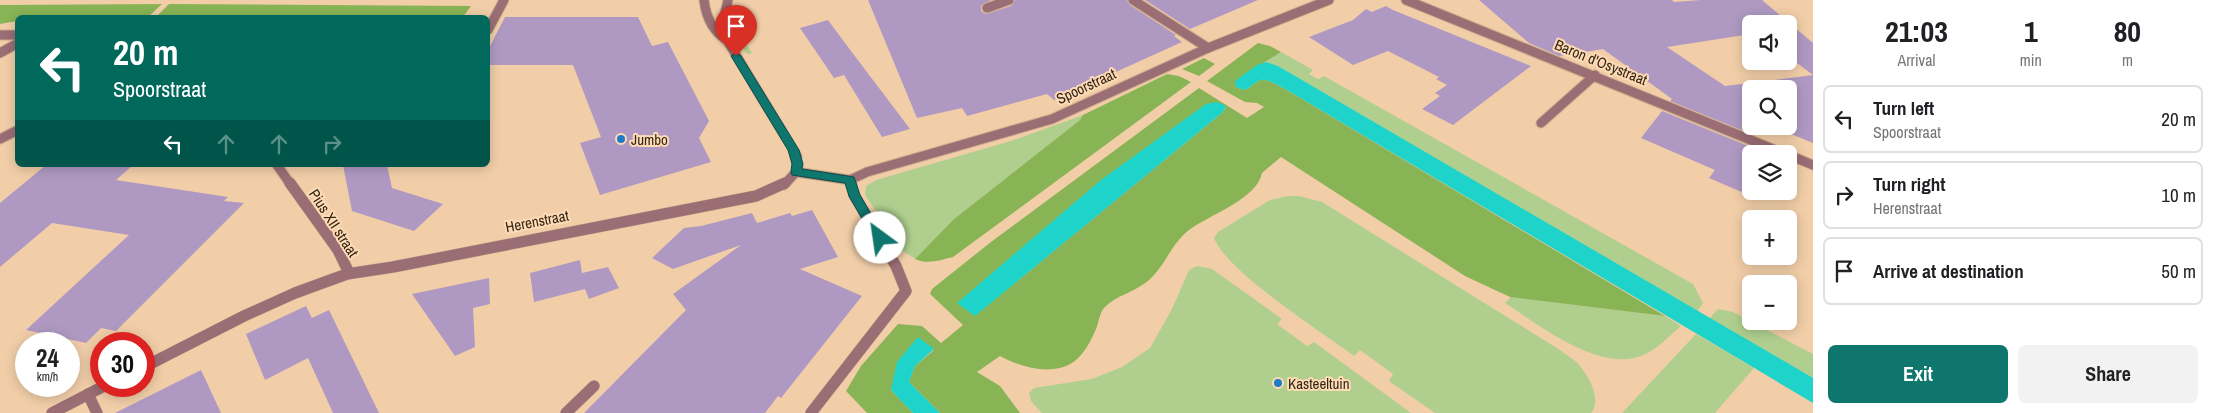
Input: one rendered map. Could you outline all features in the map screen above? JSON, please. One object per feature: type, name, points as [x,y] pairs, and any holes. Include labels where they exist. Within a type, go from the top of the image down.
[{"type":"street","points":[[490,26],[504,0]]},
{"type":"street","points":[[704,0],[706,16],[711,26],[717,35],[727,40]]},
{"type":"street","points":[[728,0],[724,18],[727,40],[793,150],[798,164],[796,172],[850,180],[854,196],[896,266],[906,291],[811,413]]},
{"type":"street","points":[[987,8],[1009,0]]},
{"type":"street","points":[[1133,0],[1208,48]]},
{"type":"street","name":"Spoorstraat","points":[[850,180],[868,172],[1052,119],[1208,48],[1329,0]]},
{"type":"street","name":"Baron d'Osystraat","points":[[1406,0],[1763,145]]},
{"type":"street","points":[[0,35],[15,34]]},
{"type":"street","points":[[0,53],[15,45]]},
{"type":"street","points":[[1541,123],[1594,76]]},
{"type":"street","points":[[0,139],[15,132]]},
{"type":"street","points":[[1797,158],[1813,165]]},
{"type":"street","name":"Pius XII straat","points":[[277,167],[338,250],[349,274]]},
{"type":"street","name":"Herenstraat","points":[[155,362],[260,309],[309,288],[349,274],[756,196],[783,186],[796,172]]},
{"type":"street","points":[[566,413],[594,386]]},
{"type":"street","points":[[52,413],[88,394],[96,413]]},
{"type":"green space","points":[[162,4],[150,15],[15,15],[15,21],[0,24],[0,5]]},
{"type":"green space","points":[[169,4],[471,6],[464,15],[158,15]]},
{"type":"green space","points":[[735,6],[744,6],[738,20],[738,25],[741,35],[752,53],[749,54],[746,53],[732,25]]},
{"type":"green space","points":[[1258,43],[1270,46],[1281,52],[1236,81],[1236,87],[1244,90],[1264,80],[1278,85],[1665,316],[1510,297],[1465,276],[1281,157],[1262,173],[1258,182],[1242,199],[1189,230],[1149,280],[1114,300],[1104,308],[1089,343],[1080,356],[1072,363],[1055,369],[1036,369],[1017,364],[1000,356],[977,372],[1000,386],[1020,413],[940,413],[909,382],[915,366],[934,350],[918,337],[891,390],[913,413],[867,413],[846,391],[861,366],[898,324],[922,326],[941,343],[963,325],[930,294],[932,289],[991,242],[1199,88],[1247,118],[1264,107],[1257,103],[1245,102],[1207,81]],"holes":[[[1226,106],[1223,112],[976,315]]]},
{"type":"green space","points":[[1281,52],[1313,70],[1309,74],[1318,79],[1324,76],[1693,284],[1703,303],[1697,312],[1278,66],[1266,62]]},
{"type":"green space","points":[[1204,58],[1215,64],[1199,76],[1182,69]]},
{"type":"green space","points":[[1167,74],[1179,76],[1191,82],[953,257],[929,262],[915,259],[954,219],[1080,120],[1083,115]]},
{"type":"green space","points":[[1083,115],[1080,120],[954,219],[915,259],[903,251],[865,195],[866,186],[876,180],[1011,141]]},
{"type":"green space","points":[[1288,196],[1299,196],[1322,202],[1560,350],[1577,363],[1593,388],[1595,402],[1591,413],[1435,413],[1389,381],[1393,374],[1360,350],[1354,356],[1299,317],[1237,267],[1222,252],[1214,238],[1218,232],[1270,200]]},
{"type":"green space","points":[[1197,266],[1212,269],[1282,319],[1277,324],[1307,346],[1314,342],[1411,413],[1042,413],[1031,401],[1029,393],[1034,388],[1092,379],[1122,367],[1150,348],[1172,309],[1189,270]]},
{"type":"green space","points":[[1511,297],[1665,316],[1681,326],[1647,354],[1624,359],[1606,358],[1570,344],[1552,334],[1505,303]]},
{"type":"green space","points":[[1718,309],[1733,312],[1742,317],[1742,330],[1767,330],[1813,354],[1813,378],[1709,319]]},
{"type":"green space","points":[[1696,334],[1754,368],[1715,413],[1622,413]]},
{"type":"water","points":[[1266,62],[1278,66],[1813,378],[1813,403],[1287,90],[1267,80],[1259,81],[1244,90],[1236,87],[1235,81],[1257,65]]},
{"type":"water","points":[[1217,102],[1226,106],[1223,112],[975,316],[957,303],[1101,180],[1206,104]]},
{"type":"water","points":[[918,337],[934,349],[915,366],[909,382],[940,413],[913,413],[891,390],[897,362]]},
{"type":"building","points":[[868,0],[991,0],[981,6],[981,11],[986,14],[1011,6],[1015,0],[1127,0],[1130,5],[1176,35],[1174,36],[1182,42],[1054,100],[1047,94],[967,116],[962,108],[917,118]]},
{"type":"building","points":[[1145,0],[1258,0],[1190,29]]},
{"type":"building","points":[[1479,0],[1672,0],[1674,2],[1762,0],[1780,15],[1742,15],[1742,35],[1667,47],[1725,86],[1742,84],[1742,130],[1670,101],[1672,99],[1603,49],[1559,56],[1529,43]]},
{"type":"building","points":[[1386,6],[1531,66],[1453,125],[1422,109],[1440,96],[1435,93],[1447,85],[1436,79],[1439,77],[1388,51],[1353,65],[1309,37],[1353,20],[1366,9],[1372,12]]},
{"type":"building","points":[[505,17],[638,17],[652,46],[668,42],[709,121],[699,138],[711,162],[600,195],[580,143],[601,137],[573,65],[490,65],[490,46]]},
{"type":"building","points":[[828,20],[910,129],[882,137],[844,75],[834,78],[800,28]]},
{"type":"building","points":[[1797,30],[1813,43],[1813,75],[1797,63]]},
{"type":"building","points":[[1813,75],[1813,143],[1793,135],[1797,135],[1797,80],[1773,80]]},
{"type":"building","points":[[1662,111],[1746,145],[1742,145],[1742,192],[1709,178],[1715,170],[1641,138]]},
{"type":"building","points":[[44,167],[131,167],[116,180],[228,197],[224,201],[244,203],[116,331],[101,328],[97,332],[90,332],[90,339],[86,343],[80,342],[80,332],[35,332],[26,330],[129,235],[52,223],[0,267],[0,203]]},
{"type":"building","points":[[343,167],[387,167],[392,188],[443,204],[414,231],[352,211]]},
{"type":"building","points":[[812,210],[838,257],[800,269],[862,296],[781,398],[778,396],[765,413],[584,413],[686,310],[673,294],[741,245],[673,269],[652,258],[684,228],[701,226],[752,213],[757,223],[790,213],[792,216]]},
{"type":"building","points":[[580,260],[582,273],[608,267],[619,288],[589,299],[585,289],[534,302],[530,273]]},
{"type":"building","points":[[489,278],[490,304],[473,308],[475,347],[455,356],[412,294]]},
{"type":"building","points":[[306,306],[312,318],[329,310],[379,413],[333,413],[308,358],[265,380],[246,334]]},
{"type":"building","points":[[201,370],[221,413],[115,413],[147,397],[155,397],[155,393]]},
{"type":"place","name":"Jumbo","points":[[621,139]]},
{"type":"place","name":"Kasteeltuin","points":[[1278,383]]},
{"type":"route","points":[[736,56],[797,156],[796,172],[850,180],[854,196],[880,238]]}]
